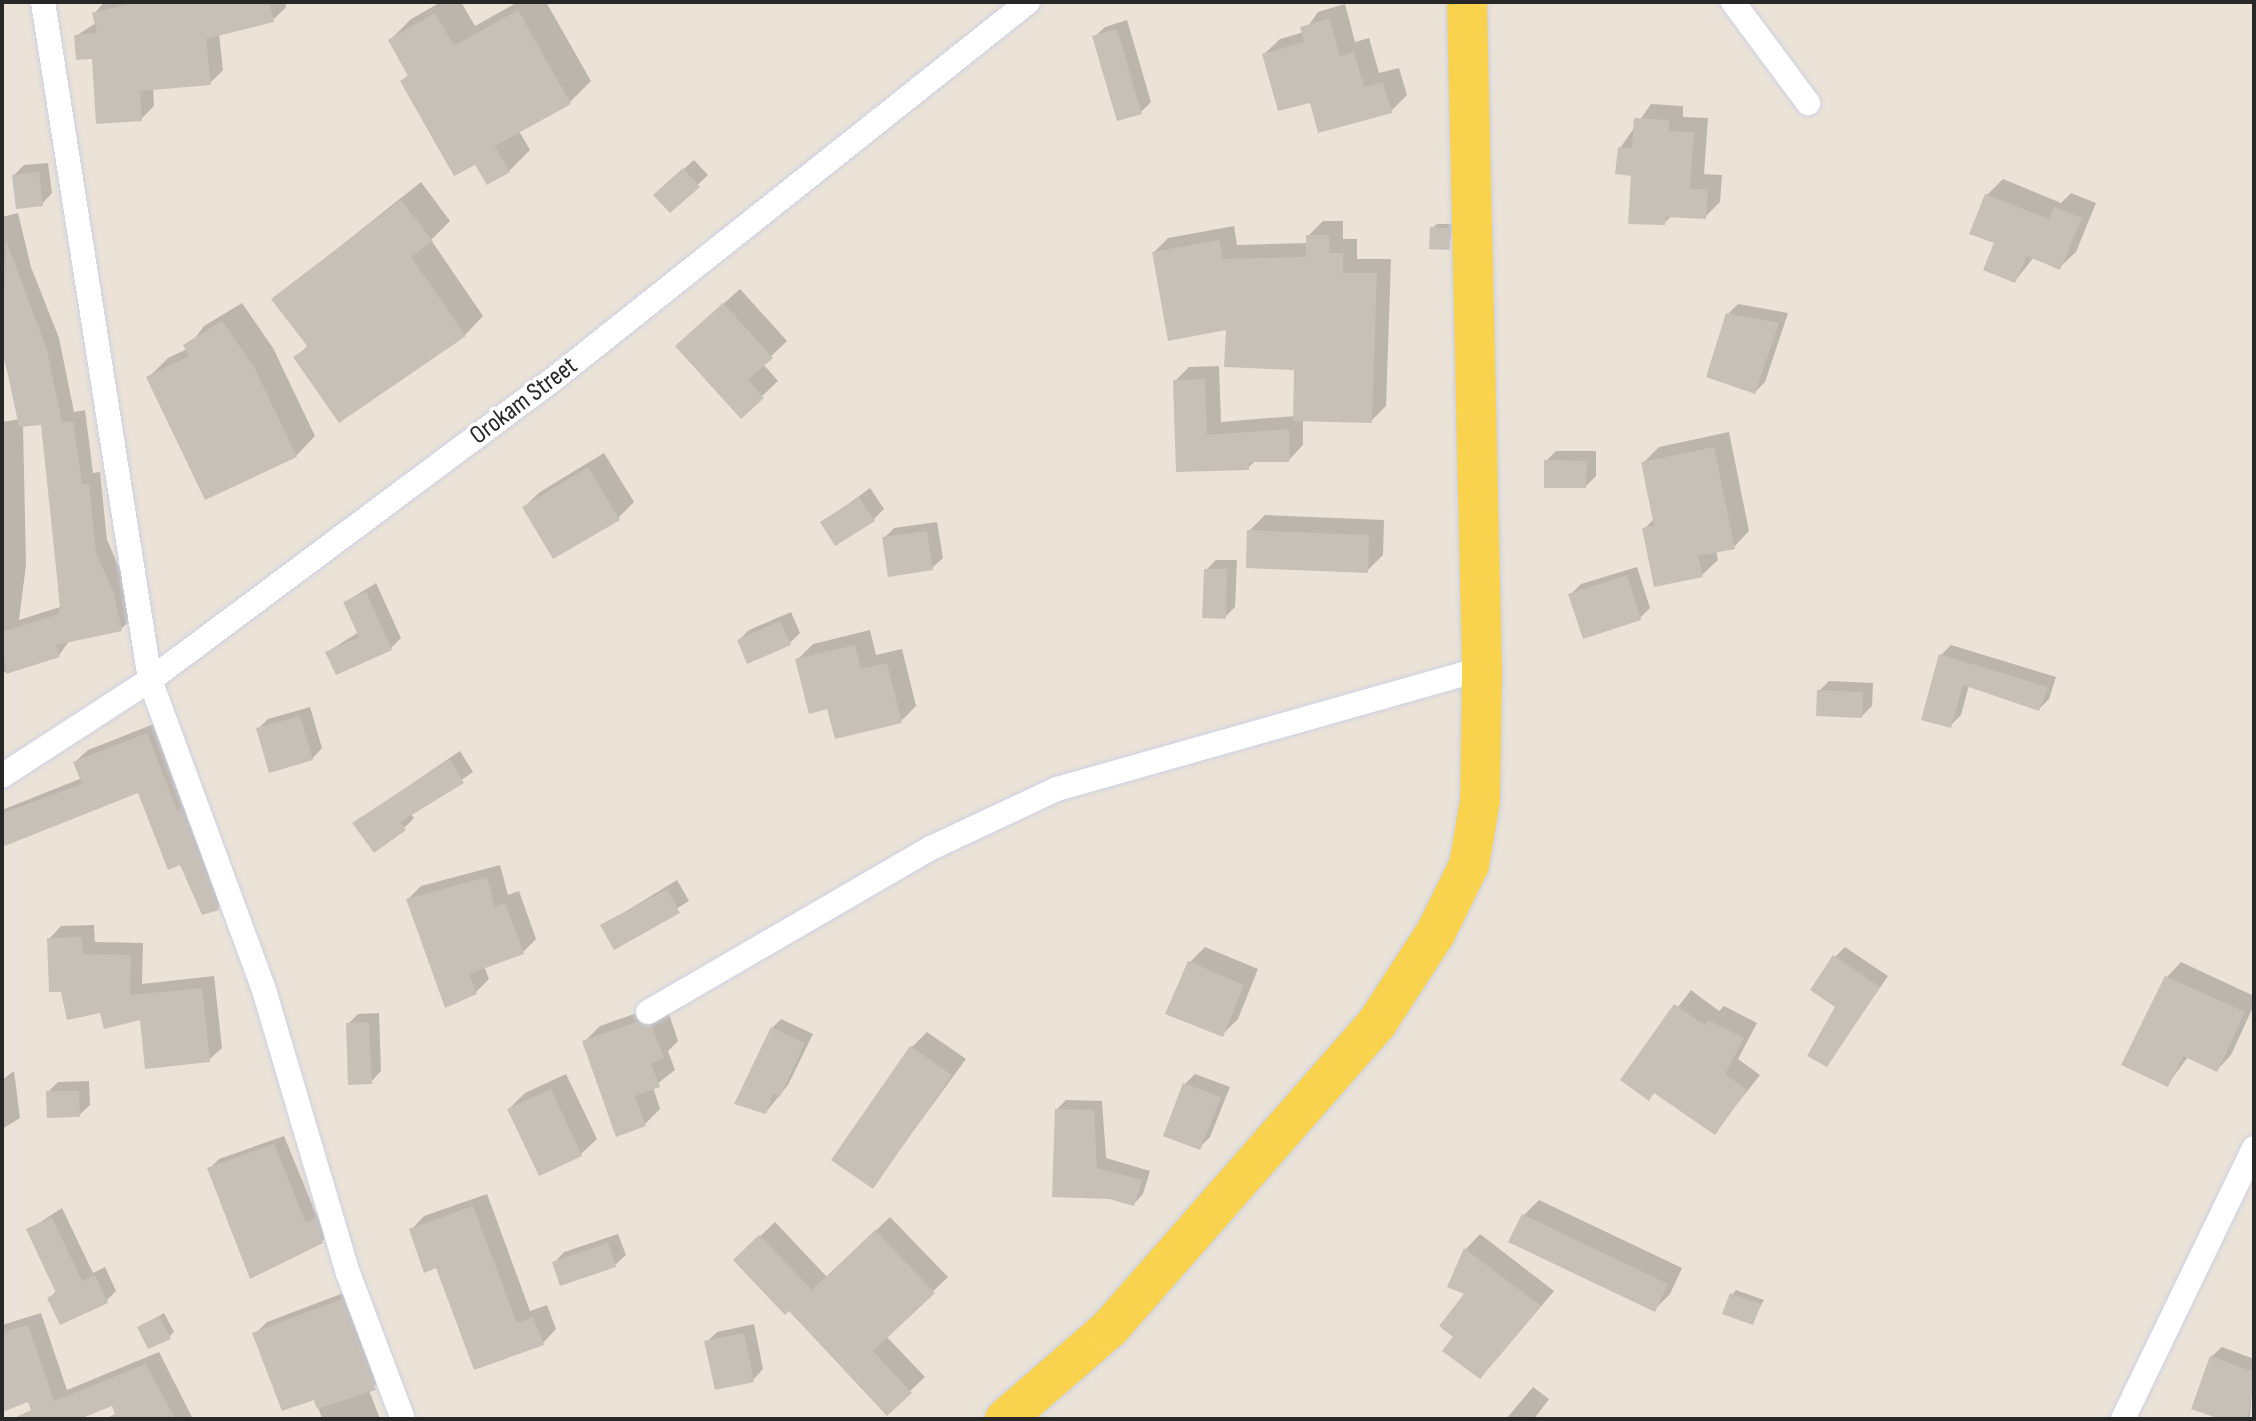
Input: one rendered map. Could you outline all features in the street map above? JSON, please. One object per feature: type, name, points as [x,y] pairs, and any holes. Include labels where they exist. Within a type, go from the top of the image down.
[{"type":"main road","points":[[1005,1419],[1110,1328],[1377,1023],[1436,932],[1469,865],[1478,814],[1482,669],[1467,2]]},
{"type":"street","points":[[43,2],[150,680],[264,990],[348,1273],[403,1419]]},
{"type":"street","name":"Orokam Street","points":[[2,776],[150,680],[555,378],[1028,2]]},
{"type":"street","points":[[1733,2],[1808,103]]},
{"type":"street","points":[[648,1012],[931,848],[1057,789],[1482,669]]},
{"type":"street","points":[[2123,1419],[2254,1148]]},
{"type":"building","points":[[136,2],[269,2],[274,22],[206,39],[211,85],[140,91],[142,121],[96,124],[92,59],[76,60],[74,35],[97,33],[92,13]]},
{"type":"building","points":[[518,10],[571,104],[495,146],[510,172],[487,185],[475,165],[454,176],[400,81],[408,76],[388,40],[435,13],[454,46]]},
{"type":"building","points":[[1329,18],[1340,56],[1354,52],[1364,87],[1383,82],[1392,113],[1318,133],[1310,103],[1278,111],[1262,54],[1304,42],[1300,27]]},
{"type":"building","points":[[1117,29],[1142,114],[1117,121],[1092,36]]},
{"type":"building","points":[[1634,118],[1669,120],[1669,131],[1694,132],[1690,189],[1708,189],[1706,219],[1666,217],[1665,225],[1628,224],[1631,176],[1615,174],[1618,147],[1632,149]]},
{"type":"building","points":[[683,168],[700,187],[670,213],[653,195]]},
{"type":"building","points":[[39,172],[43,206],[16,209],[12,175]]},
{"type":"building","points":[[1985,194],[2049,219],[2054,207],[2082,218],[2060,270],[2027,256],[2015,283],[1983,270],[1994,243],[1969,234]]},
{"type":"building","points":[[401,200],[433,241],[411,257],[466,336],[339,423],[293,357],[308,347],[271,299]]},
{"type":"building","points":[[1430,227],[1449,228],[1450,250],[1429,249]]},
{"type":"building","points":[[1306,235],[1329,235],[1329,253],[1343,253],[1343,273],[1377,273],[1372,423],[1293,421],[1294,370],[1224,367],[1226,330],[1168,341],[1152,252],[1219,240],[1223,259],[1306,257]]},
{"type":"building","points":[[6,240],[47,350],[62,423],[73,421],[82,484],[89,483],[96,553],[114,593],[122,631],[56,645],[60,657],[6,674],[2,632],[59,614],[60,605],[41,425],[19,427],[2,346]]},
{"type":"building","points":[[723,303],[773,358],[748,380],[764,398],[741,419],[675,346]]},
{"type":"building","points":[[1726,313],[1779,323],[1755,394],[1706,377]]},
{"type":"building","points":[[222,321],[254,367],[297,457],[205,500],[146,377],[189,356],[183,345]]},
{"type":"building","points":[[1205,379],[1207,435],[1289,429],[1289,462],[1249,462],[1249,470],[1176,472],[1173,380]]},
{"type":"building","points":[[1714,447],[1735,549],[1698,556],[1703,577],[1654,587],[1642,528],[1654,526],[1641,462]]},
{"type":"building","points":[[1544,460],[1587,461],[1586,488],[1544,488]]},
{"type":"building","points":[[588,467],[620,520],[553,559],[522,507]]},
{"type":"building","points":[[859,497],[875,521],[835,546],[820,522]]},
{"type":"building","points":[[1247,530],[1369,535],[1368,573],[1246,568]]},
{"type":"building","points":[[927,531],[933,570],[888,577],[882,537]]},
{"type":"building","points":[[1204,569],[1227,569],[1226,619],[1202,618]]},
{"type":"building","points":[[1627,575],[1641,620],[1583,639],[1568,594]]},
{"type":"building","points":[[366,592],[392,650],[336,675],[325,652],[359,637],[343,602]]},
{"type":"building","points":[[780,621],[791,645],[747,664],[737,640]]},
{"type":"building","points":[[855,645],[861,669],[887,663],[902,723],[835,739],[827,709],[809,714],[795,659]]},
{"type":"building","points":[[1939,654],[2048,687],[2039,711],[1963,685],[1951,728],[1921,720]]},
{"type":"building","points":[[1817,690],[1863,692],[1862,718],[1816,716]]},
{"type":"building","points":[[300,716],[313,760],[269,773],[256,728]]},
{"type":"building","points":[[147,733],[177,810],[181,808],[219,910],[202,915],[180,865],[168,870],[138,793],[2,847],[2,813],[82,784],[73,762]]},
{"type":"building","points":[[450,759],[464,783],[400,822],[406,830],[374,853],[352,823]]},
{"type":"building","points":[[487,877],[495,907],[505,903],[524,954],[469,974],[477,994],[445,1008],[406,899]]},
{"type":"building","points":[[667,889],[680,913],[614,950],[600,925]]},
{"type":"building","points":[[82,937],[83,954],[131,955],[130,995],[202,988],[210,1062],[145,1069],[140,1020],[104,1029],[100,1013],[67,1020],[61,992],[49,992],[47,938]]},
{"type":"building","points":[[1833,955],[1880,987],[1827,1067],[1807,1056],[1835,1007],[1810,990]]},
{"type":"building","points":[[1188,961],[1244,985],[1223,1037],[1165,1014]]},
{"type":"building","points":[[2165,976],[2245,1012],[2217,1072],[2183,1056],[2168,1087],[2121,1065]]},
{"type":"building","points":[[1674,1004],[1705,1025],[1708,1020],[1744,1038],[1725,1074],[1747,1090],[1715,1135],[1654,1093],[1649,1101],[1620,1080]]},
{"type":"building","points":[[369,1022],[372,1084],[348,1085],[346,1023]]},
{"type":"building","points":[[637,1022],[652,1026],[664,1058],[651,1063],[660,1087],[635,1096],[646,1126],[616,1137],[582,1041]]},
{"type":"building","points":[[771,1027],[805,1043],[780,1097],[773,1093],[766,1114],[734,1104]]},
{"type":"building","points":[[910,1046],[952,1075],[873,1189],[831,1160]]},
{"type":"building","points":[[1183,1083],[1221,1097],[1200,1150],[1163,1136]]},
{"type":"building","points":[[551,1089],[582,1156],[539,1176],[507,1109]]},
{"type":"building","points":[[46,1091],[79,1091],[80,1117],[47,1118]]},
{"type":"building","points":[[1055,1109],[1094,1110],[1097,1168],[1142,1180],[1134,1206],[1109,1199],[1052,1197]]},
{"type":"building","points":[[274,1144],[306,1223],[316,1218],[323,1243],[250,1279],[207,1168]]},
{"type":"building","points":[[473,1206],[517,1323],[533,1317],[544,1345],[474,1370],[436,1268],[424,1273],[409,1229]]},
{"type":"building","points":[[1522,1214],[1668,1284],[1655,1312],[1508,1242]]},
{"type":"building","points":[[52,1217],[82,1281],[95,1275],[108,1303],[60,1325],[47,1298],[56,1293],[26,1229]]},
{"type":"building","points":[[875,1230],[935,1293],[873,1351],[912,1393],[887,1416],[789,1311],[785,1315],[733,1260],[759,1235],[812,1290]]},
{"type":"building","points":[[608,1243],[616,1267],[560,1286],[552,1262]]},
{"type":"building","points":[[1464,1248],[1541,1306],[1480,1379],[1442,1351],[1453,1337],[1439,1326],[1464,1294],[1447,1287]]},
{"type":"building","points":[[1730,1293],[1761,1304],[1753,1325],[1722,1314]]},
{"type":"building","points":[[342,1299],[376,1390],[317,1409],[314,1400],[282,1411],[252,1333]]},
{"type":"building","points":[[159,1316],[171,1339],[148,1349],[137,1327]]},
{"type":"building","points":[[28,1325],[54,1401],[146,1364],[175,1419],[105,1419],[115,1414],[112,1406],[80,1419],[12,1419],[31,1410],[28,1402],[2,1412],[2,1332]]},
{"type":"building","points":[[744,1333],[754,1382],[715,1390],[704,1341]]},
{"type":"building","points":[[2210,1356],[2254,1372],[2248,1419],[2220,1419],[2191,1409]]}]
